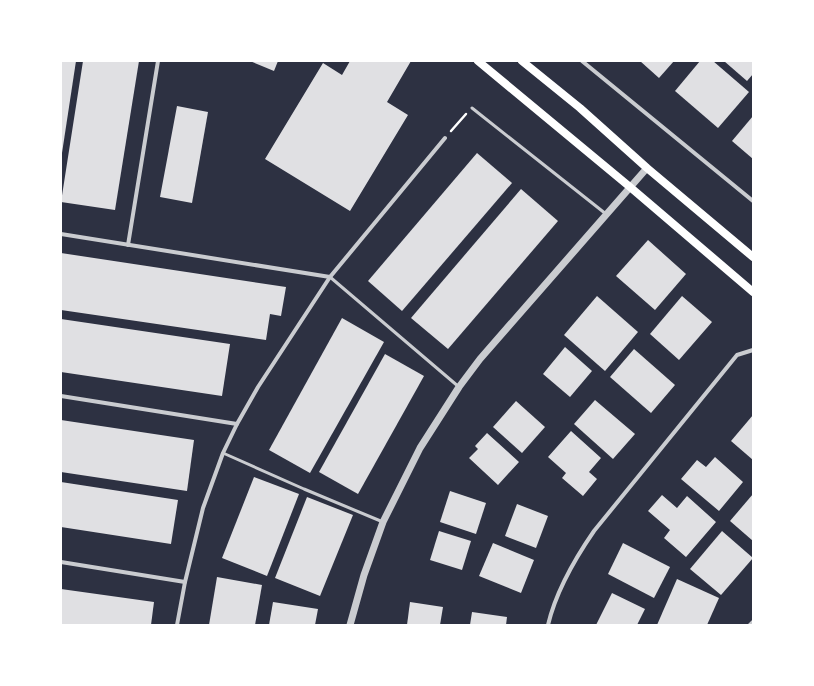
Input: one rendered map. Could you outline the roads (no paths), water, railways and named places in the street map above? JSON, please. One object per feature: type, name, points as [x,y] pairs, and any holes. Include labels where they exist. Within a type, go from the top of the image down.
[{"type":"main road","points":[[478,61],[630,187],[753,292]]},
{"type":"main road","points":[[522,61],[580,108],[647,168],[753,257]]},
{"type":"street","points":[[128,245],[158,61]]},
{"type":"street","points":[[582,61],[753,201]]},
{"type":"street","points":[[177,625],[185,582],[203,508],[223,453],[237,424],[258,387],[330,277],[445,138]]},
{"type":"street","points":[[350,625],[364,575],[383,522],[420,448],[459,387],[480,359],[647,168]]},
{"type":"street","points":[[61,234],[330,277]]},
{"type":"street","points":[[548,625],[552,608],[564,580],[579,552],[594,531],[737,355],[753,350]]},
{"type":"street","points":[[61,396],[237,424]]},
{"type":"street","points":[[61,562],[185,582]]},
{"type":"street","points":[[750,625],[753,622]]},
{"type":"lane","points":[[472,108],[606,214]]},
{"type":"lane","points":[[330,277],[459,387]]},
{"type":"lane","points":[[223,453],[383,522]]}]
